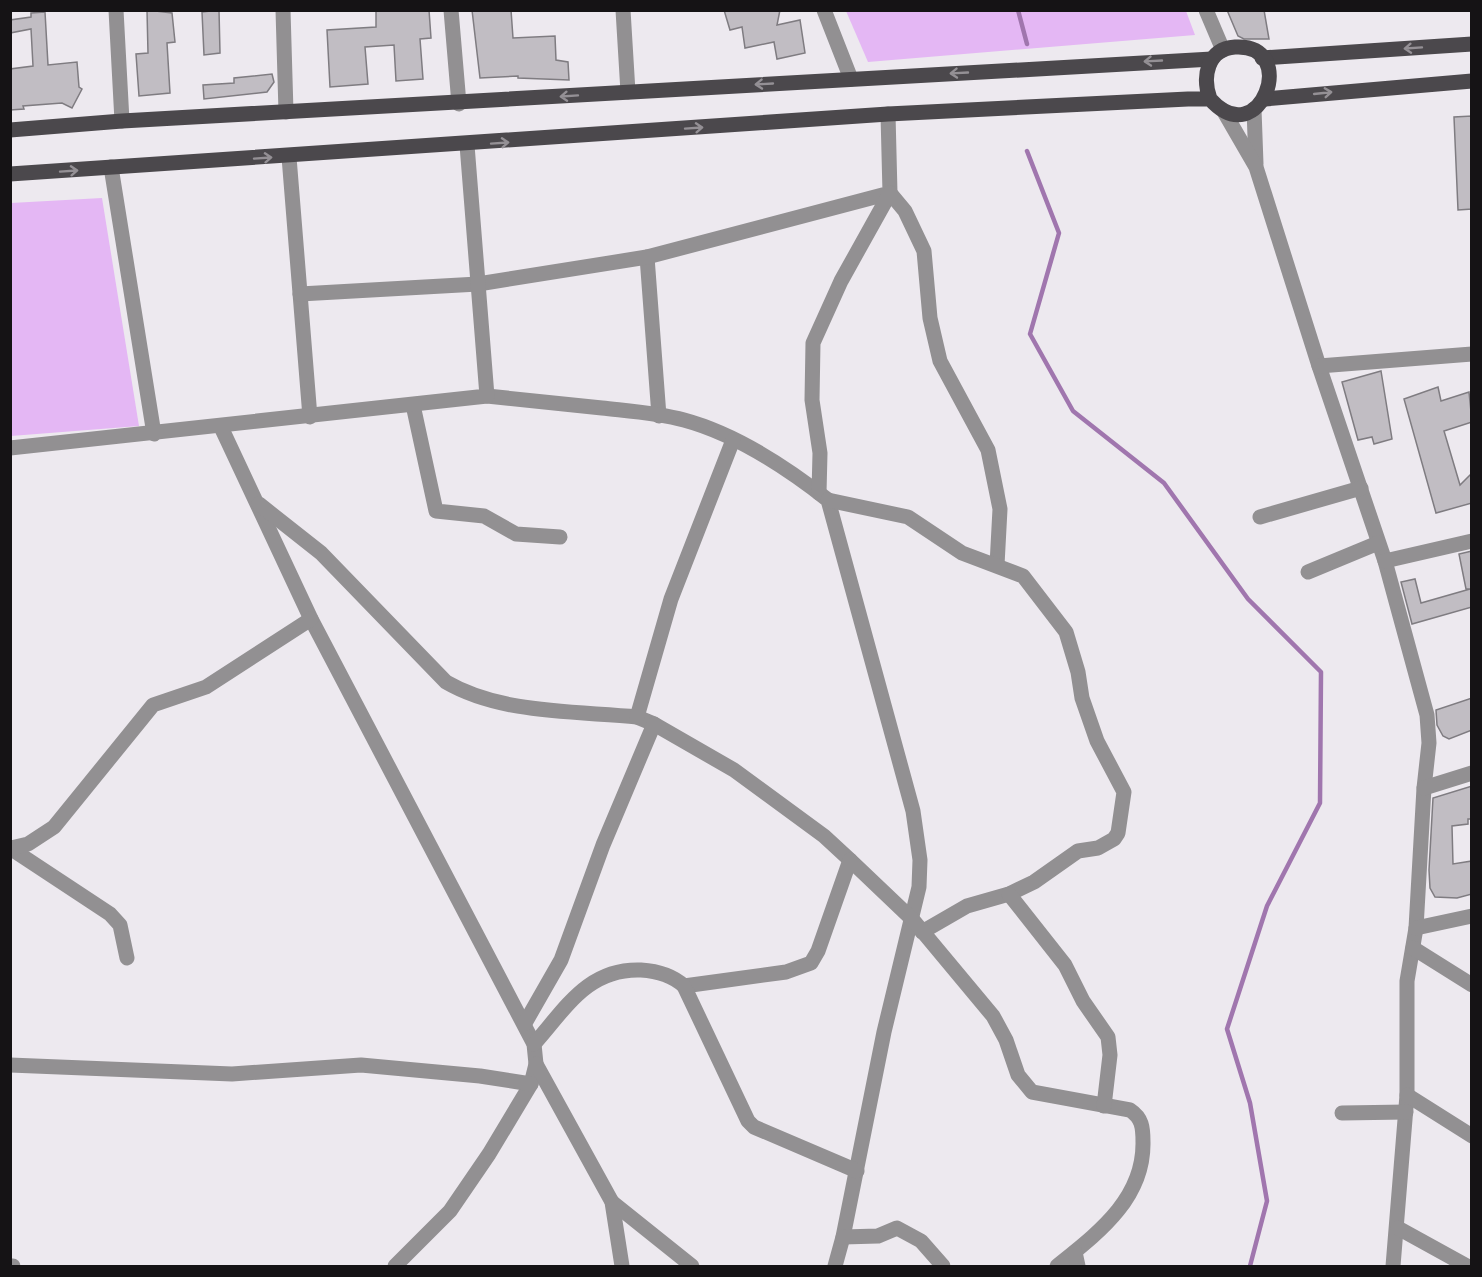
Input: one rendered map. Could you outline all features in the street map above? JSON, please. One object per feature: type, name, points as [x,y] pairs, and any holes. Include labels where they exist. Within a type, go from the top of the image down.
[{"type":"main road","points":[[10,130],[122,121],[459,104],[1217,55],[1244,48],[1262,58],[1472,44]]},
{"type":"main road","points":[[1217,55],[1205,72],[1205,86],[1210,99],[1223,110],[1244,113],[1259,104],[1472,81]]},
{"type":"main road","points":[[1259,104],[1270,78],[1262,58]]},
{"type":"main road","points":[[10,174],[467,145],[888,114],[1210,99]]},
{"type":"street","points":[[116,10],[122,121]]},
{"type":"street","points":[[283,10],[286,112]]},
{"type":"street","points":[[451,10],[459,104]]},
{"type":"street","points":[[623,10],[628,92]]},
{"type":"street","points":[[824,10],[851,79]]},
{"type":"street","points":[[1206,10],[1217,55]]},
{"type":"street","points":[[1256,167],[1259,104]]},
{"type":"street","points":[[1223,110],[1256,167],[1318,366],[1385,561],[1427,715],[1429,743],[1424,788],[1416,928],[1407,981],[1407,1095],[1398,1228],[1393,1266]]},
{"type":"street","points":[[835,1266],[843,1238],[884,1032],[917,926],[920,860],[914,811],[824,496],[812,390],[813,343],[841,281],[890,193],[888,114]]},
{"type":"street","points":[[467,145],[487,396]]},
{"type":"street","points":[[289,156],[310,417]]},
{"type":"street","points":[[111,167],[154,434]]},
{"type":"street","points":[[300,294],[478,284],[647,257],[890,193]]},
{"type":"street","points":[[890,193],[905,211],[924,251],[930,318],[940,361],[988,450],[998,490],[1000,509],[997,565]]},
{"type":"street","points":[[647,257],[659,416]]},
{"type":"street","points":[[1318,366],[1472,354]]},
{"type":"street","points":[[10,448],[221,427],[487,396],[659,416],[684,420],[733,440],[796,474],[824,496],[908,517],[962,554],[1023,576],[1066,632],[1097,741],[1122,784],[1125,800],[1114,839],[1098,848],[1078,851],[1034,882],[1009,894],[967,906],[917,926]]},
{"type":"street","points":[[413,405],[436,511],[484,516],[516,534],[560,537]]},
{"type":"street","points":[[221,427],[311,619],[525,1023],[534,1044],[537,1064],[612,1202],[622,1266]]},
{"type":"street","points":[[637,717],[671,599],[733,440]]},
{"type":"street","points":[[1260,517],[1361,488]]},
{"type":"street","points":[[259,504],[321,553],[446,682],[461,691],[512,705],[637,717],[654,724],[734,770],[824,836],[917,926],[993,1016],[1006,1040],[1023,1084],[1032,1092],[1130,1110],[1138,1115],[1143,1126],[1143,1161],[1138,1179],[1118,1212],[1077,1259],[1057,1266]]},
{"type":"street","points":[[1385,561],[1472,541]]},
{"type":"street","points":[[1308,572],[1378,543]]},
{"type":"street","points":[[11,848],[28,844],[54,827],[153,705],[206,687],[311,619]]},
{"type":"street","points":[[525,1023],[561,960],[603,845],[654,724]]},
{"type":"street","points":[[1424,788],[1472,773]]},
{"type":"street","points":[[11,848],[110,914],[120,925],[127,958]]},
{"type":"street","points":[[684,986],[786,972],[811,963],[818,951],[850,860]]},
{"type":"street","points":[[1009,894],[1065,966],[1083,1000],[1108,1037],[1110,1055],[1104,1106]]},
{"type":"street","points":[[1416,928],[1472,916]]},
{"type":"street","points":[[1413,948],[1472,985]]},
{"type":"street","points":[[534,1044],[585,987],[604,975],[625,970],[654,971],[677,980],[684,986],[747,1121],[754,1127],[857,1171]]},
{"type":"street","points":[[395,1266],[450,1211],[489,1154],[531,1084],[537,1064]]},
{"type":"street","points":[[10,1065],[232,1074],[361,1065],[480,1076],[531,1084]]},
{"type":"street","points":[[1407,1095],[1472,1136]]},
{"type":"street","points":[[1342,1113],[1406,1112]]},
{"type":"street","points":[[612,1202],[692,1266]]},
{"type":"street","points":[[843,1238],[878,1236],[897,1228],[921,1241],[943,1266]]},
{"type":"street","points":[[1398,1228],[1467,1266]]},
{"type":"shaded area","points":[[846,11],[1186,11],[1195,35],[868,62]]},
{"type":"shaded area","points":[[102,198],[139,426],[11,436],[11,203]]},
{"type":"building","points":[[147,10],[172,13],[175,42],[167,43],[170,93],[139,96],[136,54],[148,53]]},
{"type":"building","points":[[219,10],[220,53],[204,55],[202,12]]},
{"type":"building","points":[[376,10],[429,10],[431,38],[420,39],[423,79],[396,81],[394,45],[365,47],[368,84],[330,87],[327,30],[376,27]]},
{"type":"building","points":[[472,10],[511,10],[513,38],[555,36],[556,60],[568,62],[569,80],[518,78],[518,76],[480,78]]},
{"type":"building","points":[[724,10],[780,10],[777,25],[800,20],[805,53],[777,59],[774,42],[745,48],[742,27],[730,30]]},
{"type":"building","points":[[1227,10],[1264,10],[1269,39],[1244,39],[1238,36]]},
{"type":"building","points":[[45,12],[48,65],[77,62],[79,87],[82,89],[72,108],[62,103],[23,106],[24,109],[10,110],[10,69],[33,66],[31,29],[10,33],[10,20],[31,17],[31,13]]},
{"type":"building","points":[[272,74],[274,82],[267,92],[204,99],[203,85],[234,83],[234,78]]},
{"type":"building","points":[[1472,116],[1472,209],[1458,210],[1454,117]]},
{"type":"building","points":[[1381,371],[1392,439],[1374,444],[1372,437],[1358,440],[1342,382]]},
{"type":"building","points":[[1438,387],[1441,401],[1469,392],[1472,422],[1444,431],[1460,485],[1472,473],[1472,503],[1436,513],[1404,399]]},
{"type":"building","points":[[1472,551],[1472,607],[1412,624],[1401,582],[1415,579],[1421,603],[1470,589],[1466,589],[1459,554]]},
{"type":"building","points":[[1472,698],[1472,730],[1449,739],[1443,736],[1437,725],[1436,710]]},
{"type":"building","points":[[1472,786],[1472,819],[1468,819],[1468,824],[1452,826],[1453,864],[1472,861],[1472,894],[1457,898],[1435,897],[1430,888],[1429,870],[1433,798]]},
{"type":"waterway","points":[[1018,10],[1027,44]]},
{"type":"waterway","points":[[1027,151],[1059,233],[1030,334],[1073,411],[1164,483],[1248,599],[1321,672],[1320,803],[1267,906],[1227,1029],[1250,1103],[1267,1201],[1250,1266]]}]
